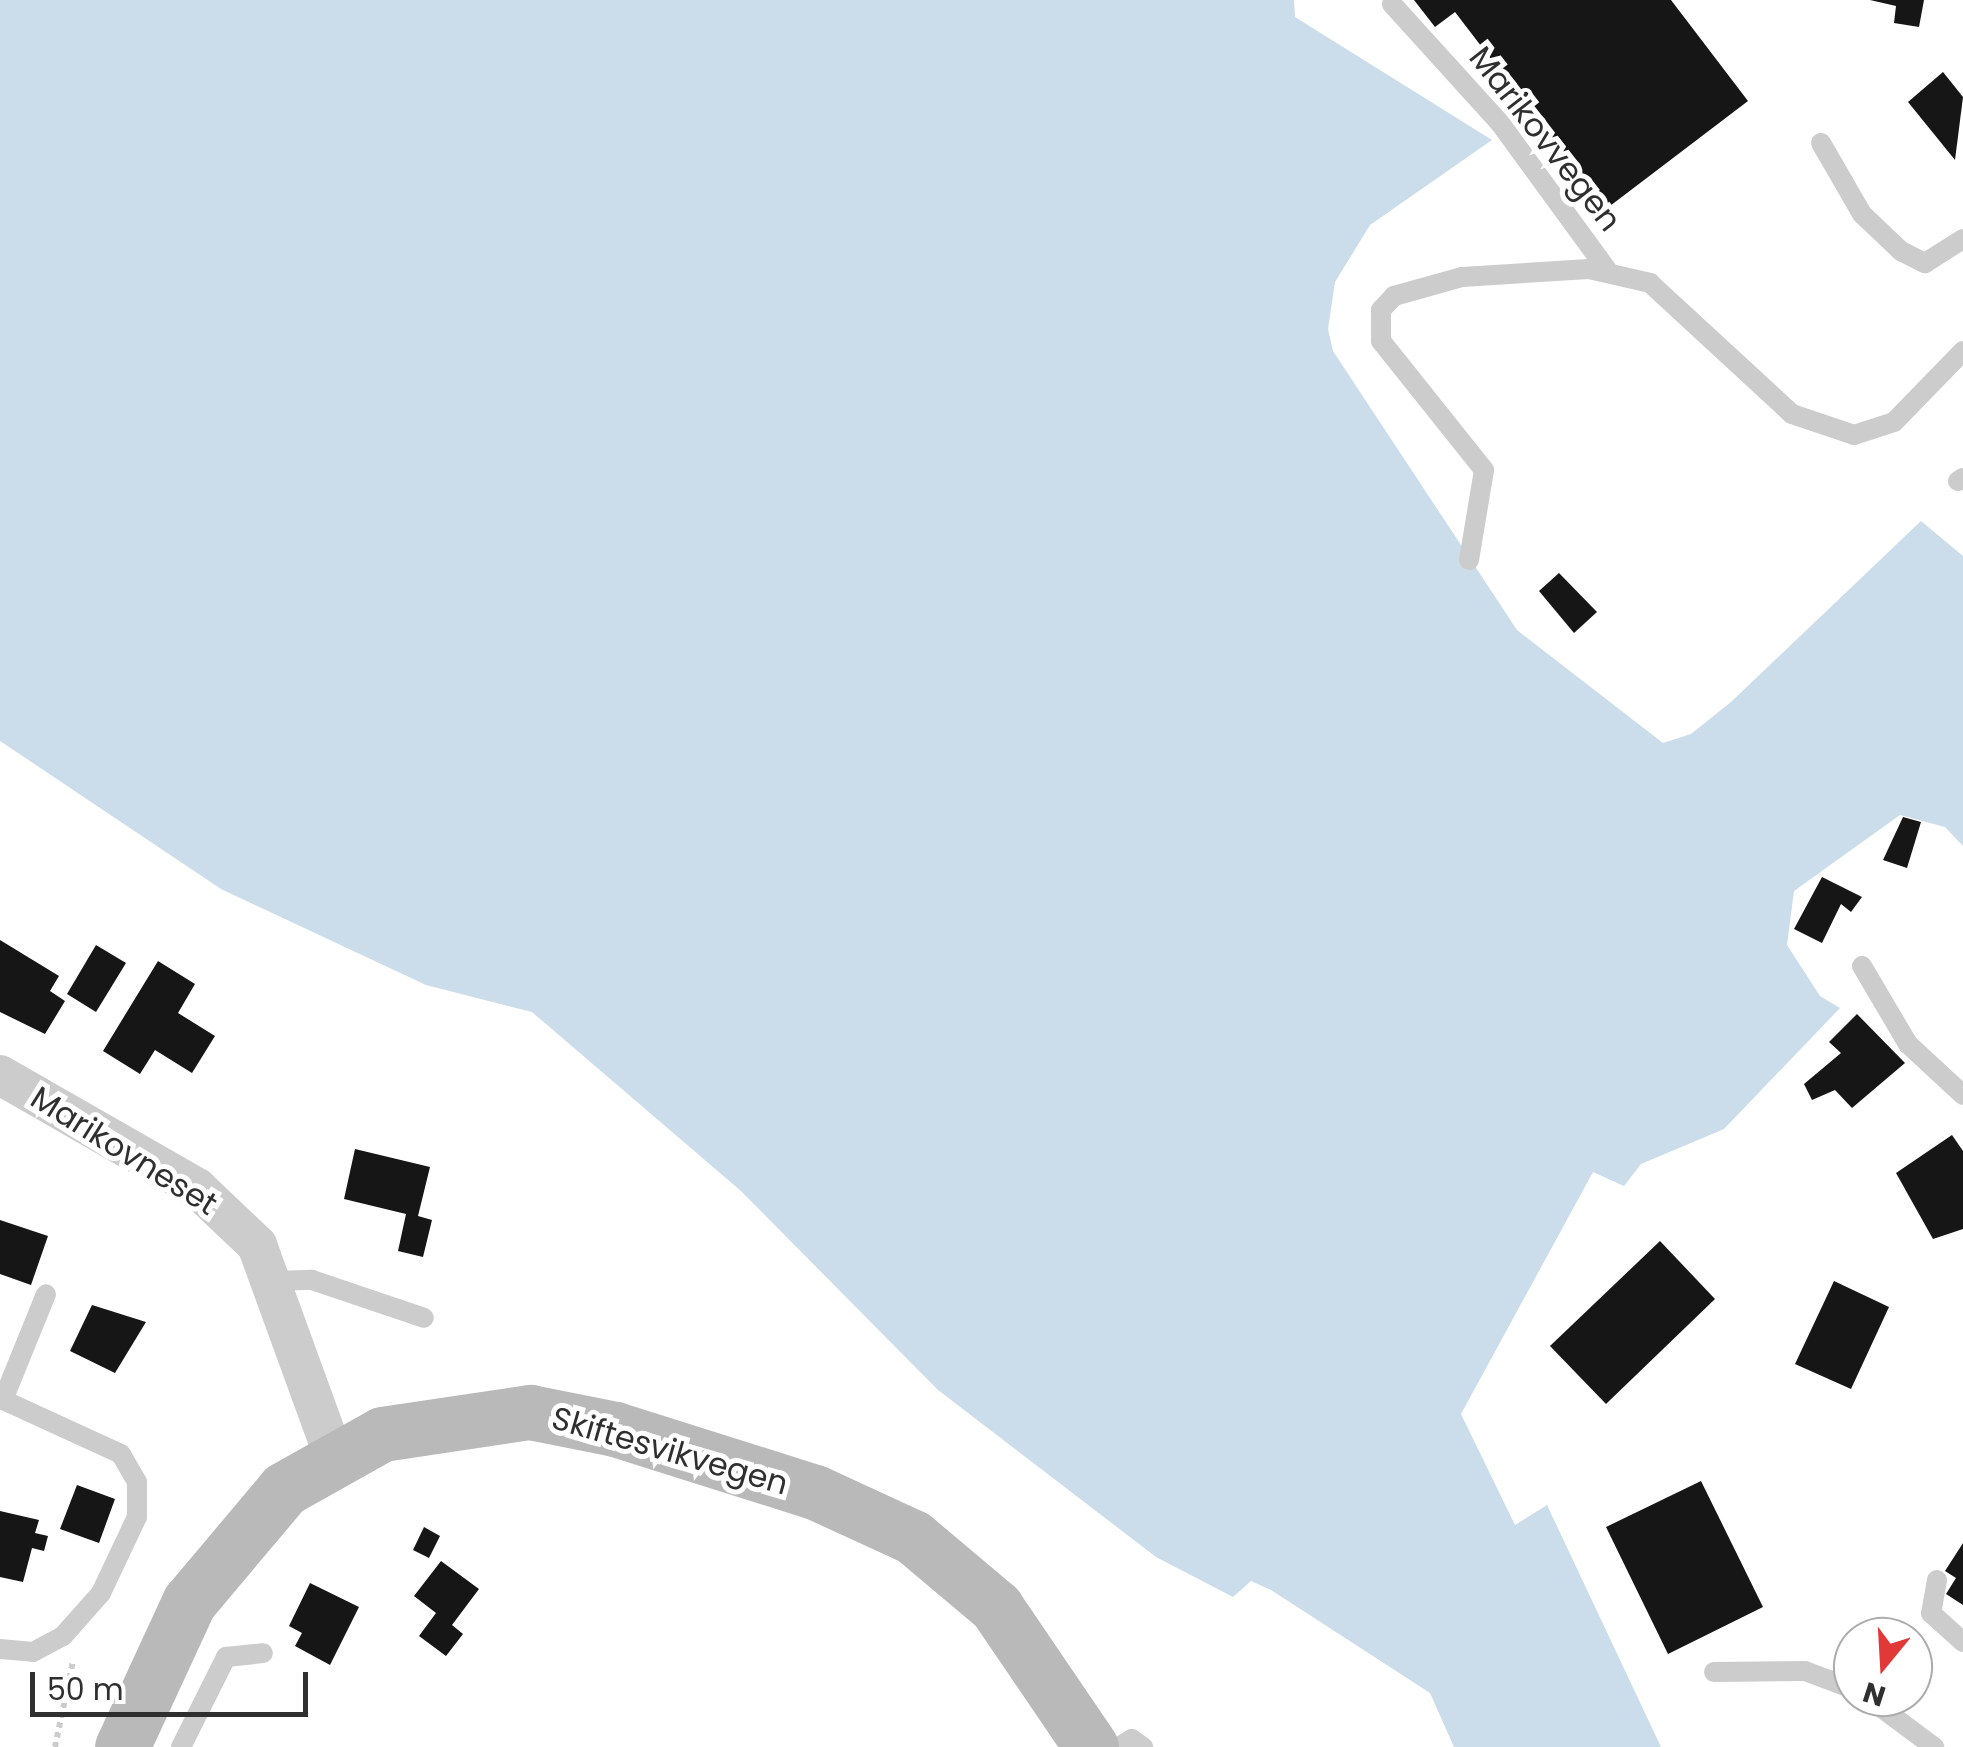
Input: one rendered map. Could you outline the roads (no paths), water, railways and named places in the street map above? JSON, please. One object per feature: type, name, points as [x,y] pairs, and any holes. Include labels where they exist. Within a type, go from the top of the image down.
[{"type":"main road","name":"Skiftesvikvegen","points":[[122,1747],[215,1560],[284,1488],[334,1456],[430,1420],[530,1412],[616,1428],[815,1492],[881,1520],[956,1569],[1037,1660],[1091,1747]]},
{"type":"street","name":"Marikovneset","points":[[0,1075],[196,1188],[257,1244],[276,1281],[302,1380],[334,1456]]},
{"type":"lane","name":"Marikovvegen","points":[[1392,4],[1500,124],[1607,270]]},
{"type":"lane","points":[[1821,142],[1862,214],[1901,251],[1925,262],[1963,239]]},
{"type":"lane","name":"Marikovvegen","points":[[1469,560],[1484,470],[1388,354],[1381,310],[1394,296],[1462,277],[1607,270],[1650,282],[1685,306],[1792,414],[1854,435],[1894,422],[1963,351]]},
{"type":"lane","points":[[1862,966],[1908,1044],[1963,1095]]},
{"type":"lane","points":[[276,1281],[312,1280],[424,1318]]},
{"type":"lane","points":[[0,1649],[33,1652],[70,1630],[112,1574],[140,1497],[121,1454],[3,1400],[46,1294]]},
{"type":"lane","points":[[1937,1580],[1931,1613],[1963,1642]]},
{"type":"lane","points":[[181,1747],[226,1658],[263,1653]]},
{"type":"lane","points":[[1714,1672],[1804,1670],[1833,1681]]},
{"type":"lane","points":[[1894,1717],[1934,1747]]},
{"type":"lane","points":[[1120,1747],[1132,1739],[1143,1747]]},
{"type":"water","points":[[0,0],[1294,0],[1295,17],[1492,140],[1370,225],[1335,282],[1328,329],[1333,351],[1517,630],[1663,743],[1691,734],[1731,702],[1921,521],[1963,556],[1963,846],[1945,827],[1900,815],[1794,891],[1787,945],[1820,996],[1840,1008],[1724,1129],[1641,1164],[1624,1186],[1593,1172],[1461,1414],[1515,1525],[1547,1505],[1661,1747],[1454,1747],[1430,1693],[1271,1590],[1251,1581],[1233,1597],[1156,1557],[938,1390],[741,1191],[532,1012],[426,985],[221,889],[0,741]]}]
